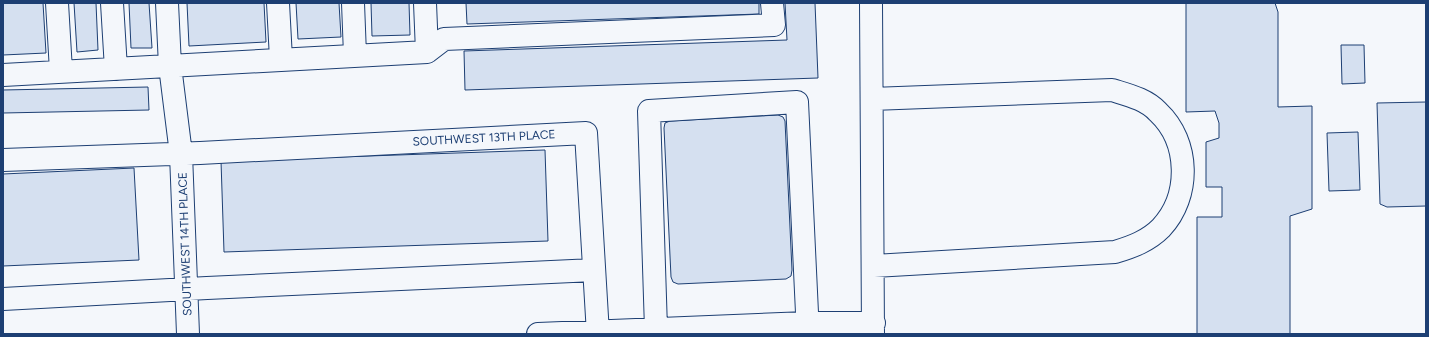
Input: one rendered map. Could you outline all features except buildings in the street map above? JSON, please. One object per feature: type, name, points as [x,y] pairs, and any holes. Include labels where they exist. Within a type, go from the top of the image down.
[{"type":"street","points":[[57,3],[60,71]]},
{"type":"street","points":[[112,3],[116,69]]},
{"type":"street","name":"SOUTHWEST 14TH PLACE","points":[[167,3],[170,66],[181,154],[188,334]]},
{"type":"street","points":[[278,3],[281,59]]},
{"type":"street","points":[[352,3],[355,55]]},
{"type":"street","points":[[425,3],[427,52]]},
{"type":"street","points":[[3,75],[427,52],[444,39],[774,25],[772,3]]},
{"type":"street","points":[[538,334],[598,333],[656,329],[874,329],[871,3]]},
{"type":"street","points":[[872,99],[1112,90],[1137,97],[1158,112],[1174,132],[1182,156],[1183,182],[1176,207],[1161,228],[1140,244],[1116,252],[874,266]]},
{"type":"street","points":[[656,329],[649,111],[797,102],[808,329]]},
{"type":"street","name":"SOUTHWEST 13TH PLACE","points":[[181,154],[586,133],[598,333]]},
{"type":"street","points":[[3,160],[181,154]]},
{"type":"street","points":[[3,299],[594,270]]}]
